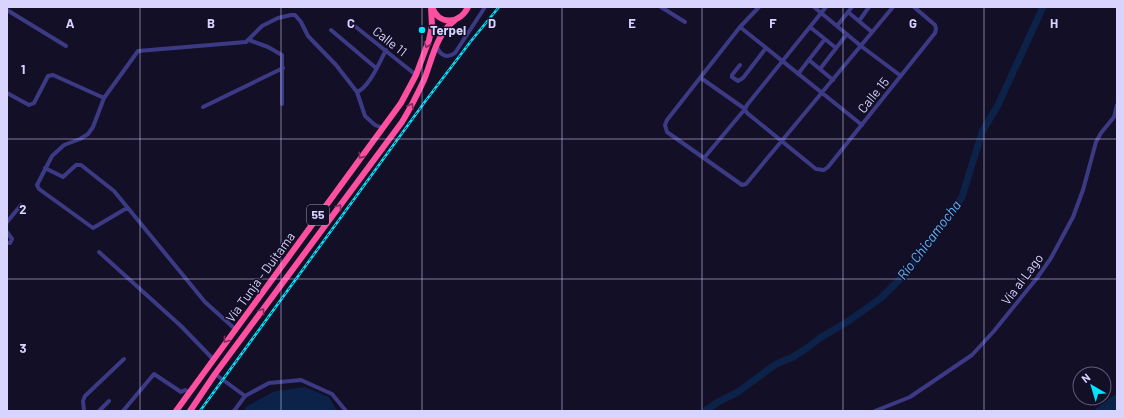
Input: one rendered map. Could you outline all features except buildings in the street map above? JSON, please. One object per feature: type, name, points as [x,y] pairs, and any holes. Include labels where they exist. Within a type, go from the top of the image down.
[{"type":"highway","name":"55","points":[[431,7],[440,18],[447,21],[455,20],[465,13],[468,7]]},
{"type":"highway","name":"Vía Tunja - Duitama","points":[[176,411],[212,359],[401,103],[416,75],[431,33],[431,7]]},
{"type":"highway","name":"Vía Tunja - Duitama","points":[[190,411],[215,374],[399,126],[416,97],[444,30],[455,20]]},
{"type":"street","points":[[437,46],[438,51],[443,55],[449,56],[455,53],[485,7]]},
{"type":"street","points":[[662,7],[685,22]]},
{"type":"street","points":[[759,7],[740,27],[667,120],[666,125],[667,132],[742,185],[746,184],[893,7]]},
{"type":"street","points":[[814,7],[861,46],[901,76]]},
{"type":"street","points":[[704,158],[826,7]]},
{"type":"street","points":[[837,26],[852,7]]},
{"type":"street","points":[[859,20],[869,7]]},
{"type":"street","name":"Calle 15","points":[[782,141],[816,169],[821,171],[828,167],[935,33],[936,29],[933,23],[914,7]]},
{"type":"street","points":[[7,10],[66,46]]},
{"type":"street","points":[[848,12],[872,32]]},
{"type":"street","points":[[127,208],[97,227],[90,227],[37,185],[52,156],[61,147],[88,134],[93,127],[104,98],[138,51],[244,42],[249,40],[262,26],[278,18],[295,15],[301,22],[308,36],[336,65],[357,92],[365,116],[375,125],[382,128]]},
{"type":"street","name":"Calle 11","points":[[351,23],[416,75]]},
{"type":"street","points":[[740,27],[862,125]]},
{"type":"street","points":[[810,27],[836,48]]},
{"type":"street","points":[[331,30],[376,68]]},
{"type":"street","points":[[820,69],[847,34]]},
{"type":"street","points":[[798,74],[825,39]]},
{"type":"street","points":[[249,40],[280,53],[283,58],[282,104]]},
{"type":"street","points":[[740,65],[732,75],[732,78],[736,81],[743,78],[766,48]]},
{"type":"street","points":[[357,92],[370,80],[386,50]]},
{"type":"street","points":[[809,60],[833,80]]},
{"type":"street","points":[[203,107],[283,68]]},
{"type":"street","points":[[7,93],[31,105],[34,103],[48,76],[53,75],[104,98]]},
{"type":"street","points":[[701,78],[745,109],[747,113],[782,141]]},
{"type":"street","name":"Vía al Lago","points":[[875,411],[910,397],[972,354],[994,331],[1037,278],[1051,258],[1073,217],[1083,190],[1096,142],[1114,117],[1117,105]]},
{"type":"street","points":[[45,168],[63,176],[76,165],[81,165],[114,191],[205,302],[235,329]]},
{"type":"street","points":[[7,222],[21,205]]},
{"type":"street","points":[[7,232],[12,239],[10,243],[7,243]]},
{"type":"street","points":[[99,252],[181,326],[212,359]]},
{"type":"street","points":[[84,411],[83,401],[85,396],[124,359]]},
{"type":"street","points":[[123,411],[154,374],[181,392],[185,390],[189,392]]},
{"type":"street","points":[[215,374],[245,396]]},
{"type":"street","points":[[234,411],[245,396],[269,383],[301,380],[332,394],[346,411]]},
{"type":"street","points":[[99,411],[110,401]]},
{"type":"water","points":[[305,387],[329,397],[337,411],[243,411],[247,406],[275,391]]},
{"type":"water","points":[[1117,393],[1117,411],[1093,411],[1100,406],[1112,406],[1112,397]]},
{"type":"waterway","name":"Río Chicamocha","points":[[705,411],[718,402],[738,392],[776,364],[793,357],[820,338],[850,320],[881,298],[906,273],[962,197],[982,132],[998,105],[1043,7]]},
{"type":"railway","points":[[200,411],[424,103],[499,7]]},
{"type":"place","name":"Terpel","points":[[422,30]]}]
